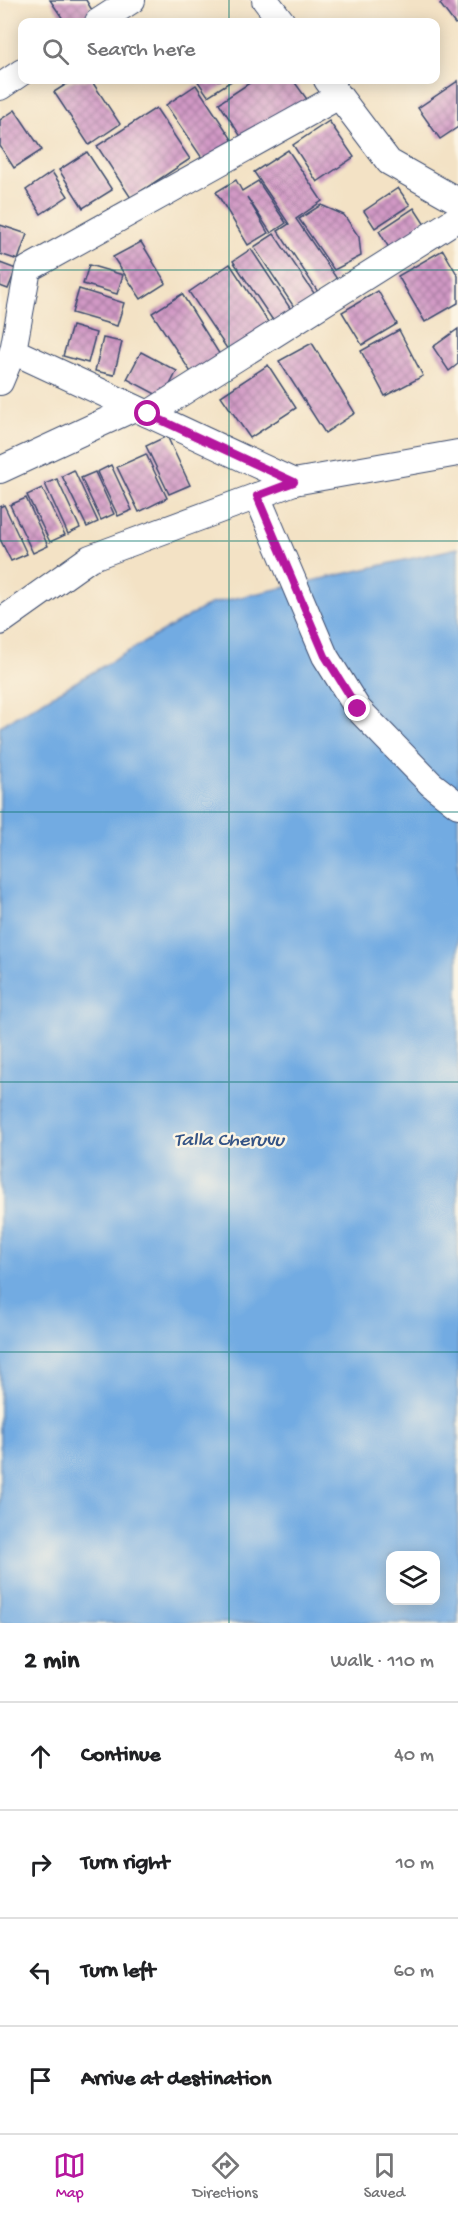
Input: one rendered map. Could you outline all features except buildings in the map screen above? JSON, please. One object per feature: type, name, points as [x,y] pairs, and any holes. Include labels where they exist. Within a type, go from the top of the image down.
[{"type":"street","points":[[104,18],[132,0]]},
{"type":"street","points":[[265,0],[279,18]]},
{"type":"street","points":[[0,87],[18,75]]},
{"type":"street","points":[[0,382],[13,351],[28,268],[333,88],[389,162],[458,201]]},
{"type":"street","points":[[0,470],[141,411],[458,218]]},
{"type":"street","points":[[13,351],[294,482]]},
{"type":"street","points":[[0,622],[90,558],[294,482],[458,453]]},
{"type":"street","points":[[257,496],[325,656],[358,709],[431,784],[458,805]]},
{"type":"water","name":"Talla Cheruvu","points":[[458,548],[458,1623],[0,1623],[0,726],[210,604]]},
{"type":"route","points":[[148,414],[294,482],[257,496],[325,656],[358,709]]}]
